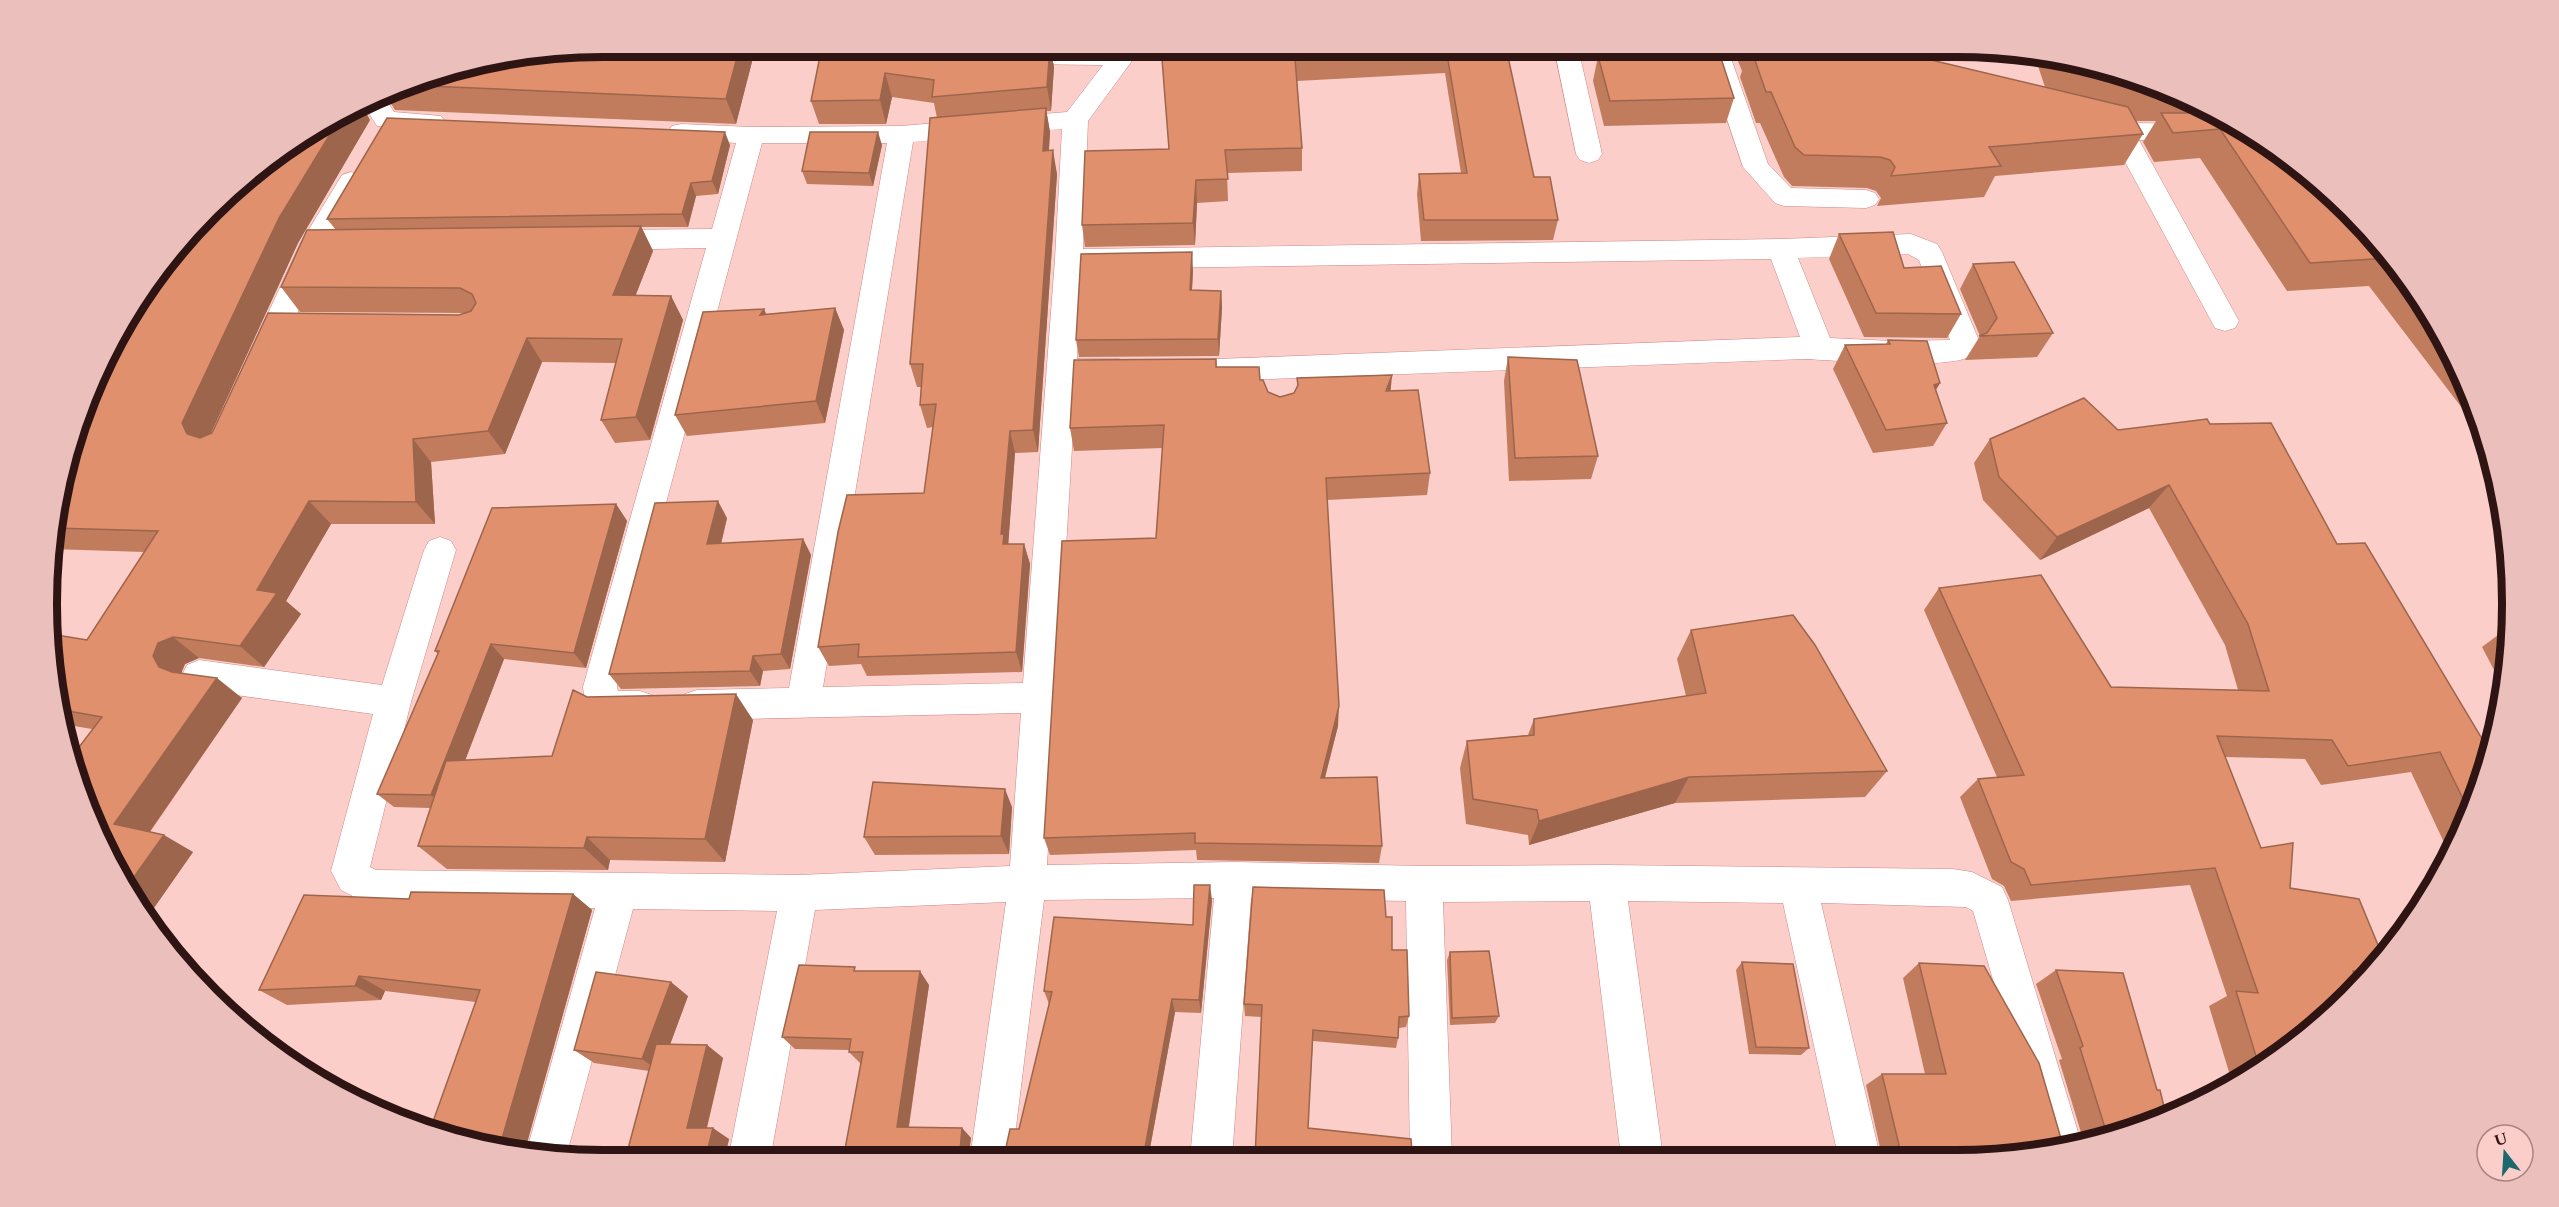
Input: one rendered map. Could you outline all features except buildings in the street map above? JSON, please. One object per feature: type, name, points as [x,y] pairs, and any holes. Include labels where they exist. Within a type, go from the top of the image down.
[{"type":"street","points":[[992,1150],[1028,883],[1069,259],[1075,120],[1106,82],[1122,57]]},
{"type":"street","points":[[1568,57],[1589,154]]},
{"type":"street","points":[[1719,57],[1756,167],[1784,197],[1866,199]]},
{"type":"street","points":[[2071,116],[2120,128],[2217,133]]},
{"type":"street","points":[[656,131],[751,135],[901,134],[1075,120]]},
{"type":"street","points":[[255,375],[290,324],[314,244],[374,130],[454,123]]},
{"type":"street","points":[[2120,128],[2225,321]]},
{"type":"street","points":[[802,704],[901,134]]},
{"type":"street","points":[[751,135],[600,687],[601,698],[609,706],[1041,698]]},
{"type":"street","points":[[572,240],[724,238]]},
{"type":"street","points":[[314,244],[349,243]]},
{"type":"street","points":[[1069,259],[1782,249],[1911,244],[1921,247],[1932,258],[1965,343],[1961,348],[1953,351],[1892,352],[1819,348],[1270,369],[1189,370]]},
{"type":"street","points":[[1782,249],[1819,348]]},
{"type":"street","points":[[1270,369],[1278,398]]},
{"type":"street","points":[[1061,370],[1142,370]]},
{"type":"street","points":[[440,550],[394,702],[350,871],[354,878],[372,888],[799,893],[1028,883],[1234,880],[1424,884],[1607,883],[1953,887],[1972,890],[1989,900],[2060,1139]]},
{"type":"street","points":[[199,675],[394,702]]},
{"type":"street","points":[[1212,1150],[1234,880]]},
{"type":"street","points":[[1607,883],[1641,1150]]},
{"type":"street","points":[[1424,884],[1431,1150]]},
{"type":"street","points":[[1798,886],[1858,1150]]},
{"type":"street","points":[[548,1147],[619,891]]},
{"type":"street","points":[[751,1150],[799,893]]}]
